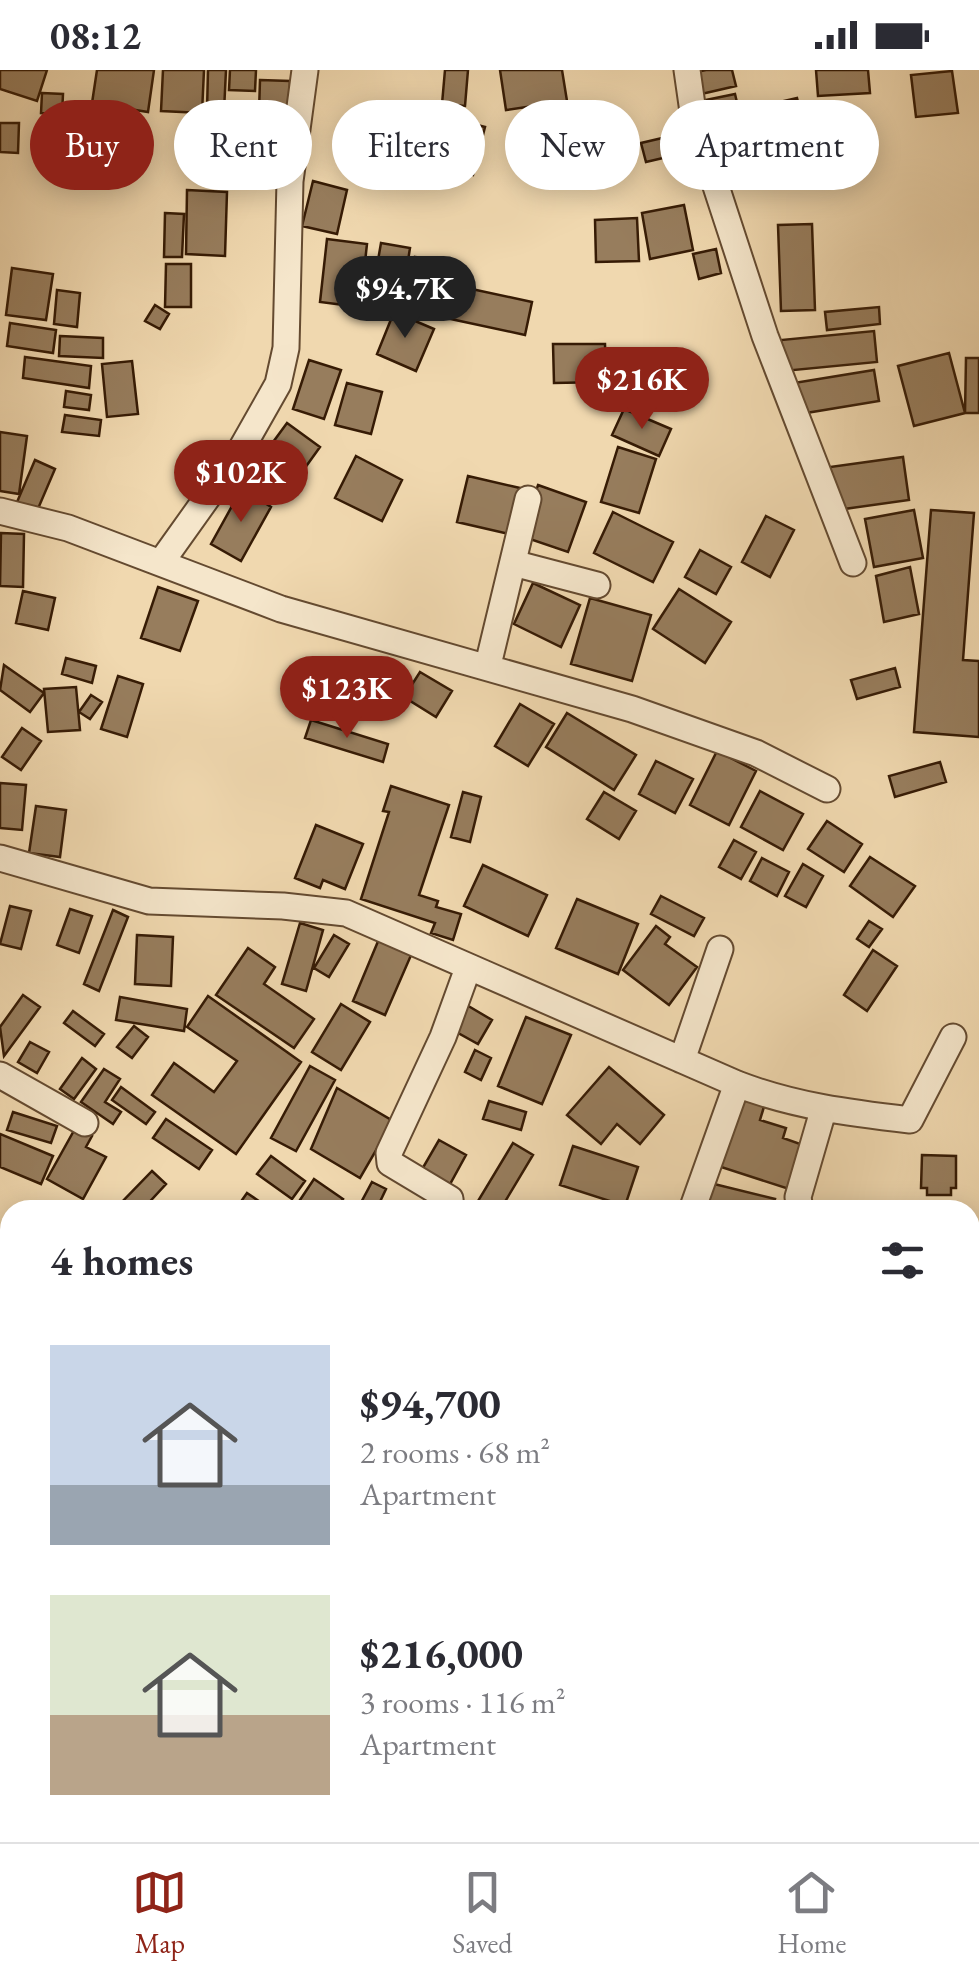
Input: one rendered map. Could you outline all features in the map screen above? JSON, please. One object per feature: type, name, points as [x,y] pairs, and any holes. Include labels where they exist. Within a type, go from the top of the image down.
[{"type":"street","points":[[162,562],[239,453],[278,384],[286,348],[290,182],[305,70]]},
{"type":"street","points":[[687,70],[694,118],[760,320],[853,564]]},
{"type":"street","points":[[488,665],[528,499]]},
{"type":"street","points":[[0,511],[68,528],[162,562],[242,597],[488,665],[714,738],[789,768],[827,790]]},
{"type":"street","points":[[513,563],[597,585]]},
{"type":"street","points":[[0,858],[150,901],[283,906],[346,913],[737,1084],[788,1104],[824,1111],[910,1120],[953,1037]]},
{"type":"street","points":[[682,1060],[720,949]]},
{"type":"street","points":[[450,1200],[390,1163],[388,1153],[443,1037],[468,968]]},
{"type":"street","points":[[0,1075],[85,1123]]},
{"type":"street","points":[[696,1200],[737,1084]]},
{"type":"street","points":[[798,1200],[824,1111]]},
{"type":"building","points":[[0,70],[47,70],[37,100],[0,89]]},
{"type":"building","points":[[97,70],[154,70],[150,100],[92,100]]},
{"type":"building","points":[[163,70],[204,70],[203,100],[174,100],[174,112],[161,111]]},
{"type":"building","points":[[208,70],[226,70],[225,100],[207,100]]},
{"type":"building","points":[[230,70],[256,70],[255,91],[229,90]]},
{"type":"building","points":[[445,70],[468,70],[466,100],[442,100]]},
{"type":"building","points":[[500,70],[562,70],[567,100],[505,100],[505,103]]},
{"type":"building","points":[[732,70],[736,86],[697,95],[692,73]]},
{"type":"building","points":[[816,70],[868,70],[870,93],[818,96]]},
{"type":"building","points":[[952,71],[958,113],[916,117],[911,75]]},
{"type":"building","points":[[260,80],[290,81],[289,100],[259,100]]},
{"type":"building","points":[[42,93],[63,94],[63,100],[42,100]]},
{"type":"building","points":[[735,94],[736,100],[706,100]]},
{"type":"building","points":[[0,123],[19,123],[18,153],[0,152]]},
{"type":"building","points":[[660,139],[660,159],[646,162],[641,143]]},
{"type":"building","points":[[313,181],[332,186],[332,190],[347,190],[337,234],[302,226]]},
{"type":"building","points":[[187,190],[227,192],[225,256],[186,254]]},
{"type":"building","points":[[684,205],[693,250],[650,259],[642,213]]},
{"type":"building","points":[[165,213],[184,214],[182,257],[164,257]]},
{"type":"building","points":[[637,218],[639,261],[596,262],[595,220]]},
{"type":"building","points":[[812,224],[815,310],[781,311],[778,225]]},
{"type":"building","points":[[327,239],[367,244],[360,307],[320,302]]},
{"type":"building","points":[[381,243],[410,248],[401,305],[371,301]]},
{"type":"building","points":[[716,249],[721,273],[699,279],[693,254]]},
{"type":"building","points":[[415,257],[432,259],[427,301],[410,299]]},
{"type":"building","points":[[166,264],[191,264],[191,307],[165,307]]},
{"type":"building","points":[[12,268],[53,274],[46,320],[6,315]]},
{"type":"building","points":[[453,285],[532,302],[525,335],[446,318]]},
{"type":"building","points":[[57,290],[80,293],[77,327],[54,324]]},
{"type":"building","points":[[155,305],[169,314],[160,329],[145,321]]},
{"type":"building","points":[[879,307],[880,324],[827,330],[825,312]]},
{"type":"building","points":[[394,312],[434,329],[416,371],[377,354]]},
{"type":"building","points":[[10,323],[56,330],[53,353],[7,346]]},
{"type":"building","points":[[874,331],[877,362],[784,371],[781,340]]},
{"type":"building","points":[[60,336],[103,338],[103,358],[59,356]]},
{"type":"building","points":[[553,344],[605,344],[606,382],[554,383]]},
{"type":"building","points":[[949,353],[965,413],[914,426],[898,366]]},
{"type":"building","points":[[25,357],[91,366],[89,388],[23,378]]},
{"type":"building","points":[[966,358],[979,358],[979,413],[965,413]]},
{"type":"building","points":[[309,360],[341,370],[324,419],[293,409]]},
{"type":"building","points":[[132,361],[138,414],[107,417],[102,364]]},
{"type":"building","points":[[874,370],[879,401],[800,414],[794,383]]},
{"type":"building","points":[[347,383],[382,392],[371,434],[335,425]]},
{"type":"building","points":[[66,391],[91,395],[89,410],[64,407]]},
{"type":"building","points":[[624,409],[671,429],[659,456],[612,435]]},
{"type":"building","points":[[65,415],[101,420],[99,436],[62,432]]},
{"type":"building","points":[[287,423],[320,447],[302,472],[268,449]]},
{"type":"building","points":[[0,432],[27,436],[19,494],[0,491]]},
{"type":"building","points":[[618,447],[656,459],[639,513],[601,502]]},
{"type":"building","points":[[356,456],[402,480],[382,521],[335,498]]},
{"type":"building","points":[[903,457],[909,500],[837,510],[830,467]]},
{"type":"building","points":[[35,460],[55,469],[37,511],[17,502]]},
{"type":"building","points":[[468,476],[520,488],[509,534],[457,522]]},
{"type":"building","points":[[538,485],[586,502],[568,552],[521,536]]},
{"type":"building","points":[[242,488],[271,507],[241,561],[211,544]]},
{"type":"building","points":[[914,510],[923,558],[874,567],[865,519]]},
{"type":"building","points":[[931,510],[974,513],[963,660],[979,661],[979,737],[914,732]]},
{"type":"building","points":[[613,512],[673,542],[653,582],[594,553]]},
{"type":"building","points":[[766,516],[794,530],[770,577],[742,562]]},
{"type":"building","points":[[1,533],[24,534],[23,587],[0,586]]},
{"type":"building","points":[[700,550],[731,567],[716,594],[685,577]]},
{"type":"building","points":[[910,567],[919,614],[884,622],[876,576]]},
{"type":"building","points":[[533,583],[580,605],[561,647],[514,624]]},
{"type":"building","points":[[158,587],[198,601],[180,651],[141,638]]},
{"type":"building","points":[[679,589],[731,622],[705,663],[653,629]]},
{"type":"building","points":[[23,591],[55,598],[48,630],[16,623]]},
{"type":"building","points":[[590,598],[651,615],[632,681],[571,664]]},
{"type":"building","points":[[66,658],[96,666],[92,683],[62,674]]},
{"type":"building","points":[[4,665],[44,693],[30,712],[0,690]]},
{"type":"building","points":[[895,668],[900,687],[857,699],[851,680]]},
{"type":"building","points":[[420,672],[452,691],[436,717],[404,697]]},
{"type":"building","points":[[118,676],[143,684],[127,737],[101,729]]},
{"type":"building","points":[[319,685],[350,704],[341,720],[309,701]]},
{"type":"building","points":[[76,687],[80,730],[48,732],[44,689]]},
{"type":"building","points":[[91,695],[102,702],[90,719],[79,712]]},
{"type":"building","points":[[520,704],[554,724],[528,766],[495,746]]},
{"type":"building","points":[[567,713],[636,755],[614,790],[546,747]]},
{"type":"building","points":[[311,720],[388,744],[383,762],[305,738]]},
{"type":"building","points":[[22,728],[41,741],[21,770],[2,757]]},
{"type":"building","points":[[717,751],[756,771],[729,825],[690,805]]},
{"type":"building","points":[[656,761],[693,779],[675,813],[639,794]]},
{"type":"building","points":[[940,762],[946,782],[895,797],[889,776]]},
{"type":"building","points":[[0,783],[26,785],[22,830],[0,828]]},
{"type":"building","points":[[391,786],[449,805],[419,895],[438,901],[436,907],[461,914],[453,940],[431,933],[435,923],[361,899],[389,812],[383,811]]},
{"type":"building","points":[[760,791],[803,814],[783,850],[741,827]]},
{"type":"building","points":[[463,792],[481,797],[470,842],[451,837]]},
{"type":"building","points":[[604,792],[636,811],[619,839],[587,819]]},
{"type":"building","points":[[36,806],[66,810],[60,857],[29,853]]},
{"type":"building","points":[[827,821],[862,844],[844,872],[808,849]]},
{"type":"building","points":[[316,825],[363,844],[345,889],[323,880],[320,888],[295,878]]},
{"type":"building","points":[[734,840],[756,852],[741,879],[719,867]]},
{"type":"building","points":[[870,857],[915,886],[893,917],[850,886]]},
{"type":"building","points":[[762,858],[789,872],[777,896],[750,881]]},
{"type":"building","points":[[803,864],[823,876],[806,907],[785,896]]},
{"type":"building","points":[[483,865],[547,895],[528,936],[464,906]]},
{"type":"building","points":[[661,896],[704,918],[694,936],[651,914]]},
{"type":"building","points":[[577,899],[638,924],[618,974],[556,948]]},
{"type":"building","points":[[10,906],[31,911],[21,949],[0,944]]},
{"type":"building","points":[[70,909],[92,916],[79,953],[57,945]]},
{"type":"building","points":[[113,910],[128,917],[99,991],[84,984]]},
{"type":"building","points":[[869,921],[882,929],[869,947],[857,939]]},
{"type":"building","points":[[300,923],[323,930],[306,991],[282,984]]},
{"type":"building","points":[[656,926],[670,937],[665,944],[697,967],[669,1005],[623,970]]},
{"type":"building","points":[[137,935],[173,937],[171,986],[135,984]]},
{"type":"building","points":[[334,935],[349,944],[329,977],[314,968]]},
{"type":"building","points":[[379,939],[412,953],[385,1015],[353,1001]]},
{"type":"building","points":[[248,948],[275,967],[264,984],[314,1019],[294,1048],[216,995]]},
{"type":"building","points":[[873,950],[897,966],[867,1011],[844,995]]},
{"type":"building","points":[[23,995],[40,1007],[4,1056],[0,1027]]},
{"type":"building","points":[[208,996],[301,1062],[236,1154],[152,1095],[174,1063],[214,1092],[237,1061],[187,1027]]},
{"type":"building","points":[[120,997],[187,1009],[184,1031],[116,1020]]},
{"type":"building","points":[[341,1004],[370,1022],[341,1070],[312,1052]]},
{"type":"building","points":[[465,1004],[492,1020],[478,1044],[451,1029]]},
{"type":"building","points":[[73,1011],[104,1034],[95,1046],[64,1023]]},
{"type":"building","points":[[526,1017],[571,1035],[542,1104],[498,1086]]},
{"type":"building","points":[[134,1026],[148,1037],[132,1058],[117,1047]]},
{"type":"building","points":[[30,1042],[49,1052],[37,1073],[18,1062]]},
{"type":"building","points":[[475,1050],[491,1058],[481,1080],[465,1072]]},
{"type":"building","points":[[82,1058],[96,1069],[74,1099],[60,1089]]},
{"type":"building","points":[[310,1066],[335,1080],[296,1151],[271,1138]]},
{"type":"building","points":[[609,1067],[664,1115],[640,1144],[617,1124],[601,1144],[567,1115]]},
{"type":"building","points":[[104,1069],[120,1079],[105,1102],[121,1112],[113,1124],[81,1102]]},
{"type":"building","points":[[121,1087],[155,1112],[146,1124],[112,1100]]},
{"type":"building","points":[[337,1088],[393,1121],[360,1178],[311,1149]]},
{"type":"building","points":[[742,1092],[766,1100],[760,1120],[786,1128],[783,1138],[803,1145],[789,1189],[718,1166]]},
{"type":"building","points":[[489,1101],[526,1112],[521,1130],[483,1119]]},
{"type":"building","points":[[13,1112],[57,1126],[51,1143],[7,1130]]},
{"type":"building","points":[[166,1119],[212,1150],[199,1169],[153,1138]]},
{"type":"building","points":[[76,1127],[92,1136],[86,1147],[106,1157],[83,1199],[47,1179]]},
{"type":"building","points":[[0,1134],[53,1156],[41,1184],[0,1167]]},
{"type":"building","points":[[439,1140],[466,1155],[449,1186],[421,1171]]},
{"type":"building","points":[[513,1143],[533,1155],[506,1200],[479,1200]]},
{"type":"building","points":[[573,1146],[638,1167],[627,1200],[606,1200],[560,1185]]},
{"type":"building","points":[[922,1155],[956,1156],[956,1188],[951,1188],[951,1195],[927,1195],[927,1188],[921,1188]]},
{"type":"building","points":[[271,1156],[305,1181],[292,1199],[257,1174]]},
{"type":"building","points":[[152,1171],[166,1184],[151,1200],[124,1200]]},
{"type":"building","points":[[314,1179],[343,1199],[342,1200],[300,1200]]},
{"type":"building","points":[[372,1182],[386,1189],[381,1200],[362,1200]]},
{"type":"building","points":[[706,1182],[775,1199],[775,1200],[702,1200]]}]
